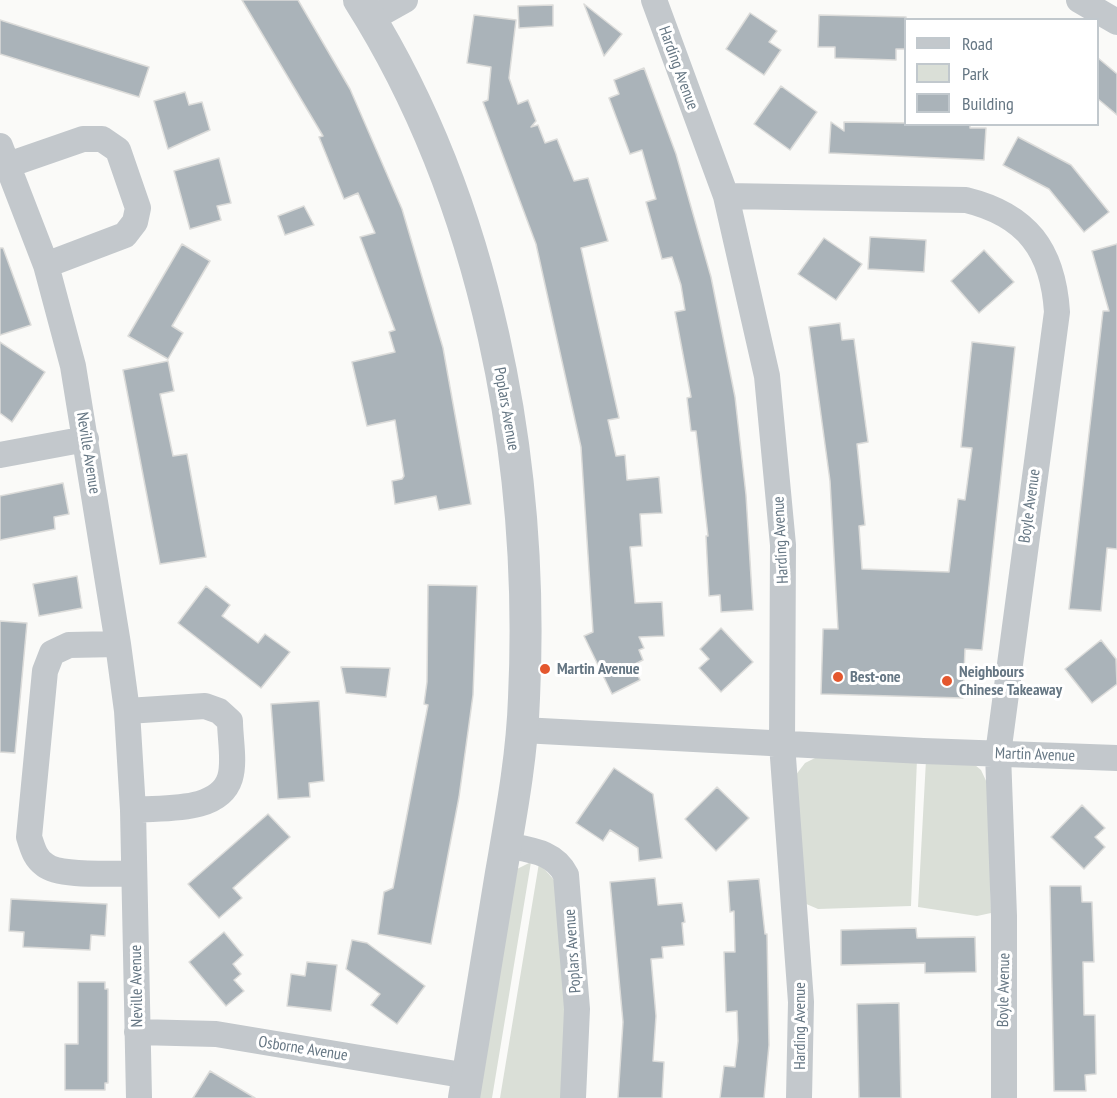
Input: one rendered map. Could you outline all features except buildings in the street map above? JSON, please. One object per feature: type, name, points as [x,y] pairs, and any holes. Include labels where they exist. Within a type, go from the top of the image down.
[{"type":"street","points":[[365,9],[405,0]]},
{"type":"street","name":"Harding Avenue","points":[[654,0],[726,196],[767,376],[783,545],[782,744],[801,1002],[799,1098]]},
{"type":"street","points":[[1078,0],[1117,22]]},
{"type":"street","name":"Poplars Avenue","points":[[365,9],[418,108],[456,202],[487,310],[509,414],[520,495],[525,590],[522,730],[506,845],[466,1087]]},
{"type":"street","name":"Neville Avenue","points":[[46,265],[125,235],[135,222],[138,208],[118,150],[102,139],[83,139],[4,156],[46,265],[73,366],[128,711],[133,810],[139,1098]]},
{"type":"street","name":"Boyle Avenue","points":[[726,196],[966,200],[989,206],[1011,217],[1028,232],[1042,250],[1055,291],[1057,312],[998,754],[1004,916],[1004,1098]]},
{"type":"street","points":[[0,455],[86,439]]},
{"type":"street","points":[[118,644],[69,645],[52,652],[45,671],[29,837],[35,856],[47,867],[62,871],[134,874]]},
{"type":"street","points":[[128,711],[205,706],[219,711],[230,721],[231,776],[224,791],[207,803],[133,810]]},
{"type":"street","name":"Martin Avenue","points":[[522,730],[1117,758]]},
{"type":"street","name":"Poplars Avenue","points":[[506,845],[546,854],[561,866],[566,875],[577,1009],[573,1098]]},
{"type":"street","name":"Osborne Avenue","points":[[137,1032],[216,1034],[466,1087]]},
{"type":"green space","points":[[817,757],[917,759],[911,906],[818,909],[804,903],[795,776],[805,763]]},
{"type":"green space","points":[[926,760],[975,765],[981,770],[988,785],[991,913],[977,916],[918,907]]},
{"type":"green space","points":[[531,862],[492,1098],[477,1098],[517,869]]},
{"type":"green space","points":[[539,863],[555,881],[566,983],[564,1098],[500,1098]]},
{"type":"place","name":"Martin Avenue","points":[[545,669]]},
{"type":"place","name":"Best-one","points":[[838,677]]},
{"type":"place","name":"Neighbours Chinese Takeaway","points":[[947,681]]}]
